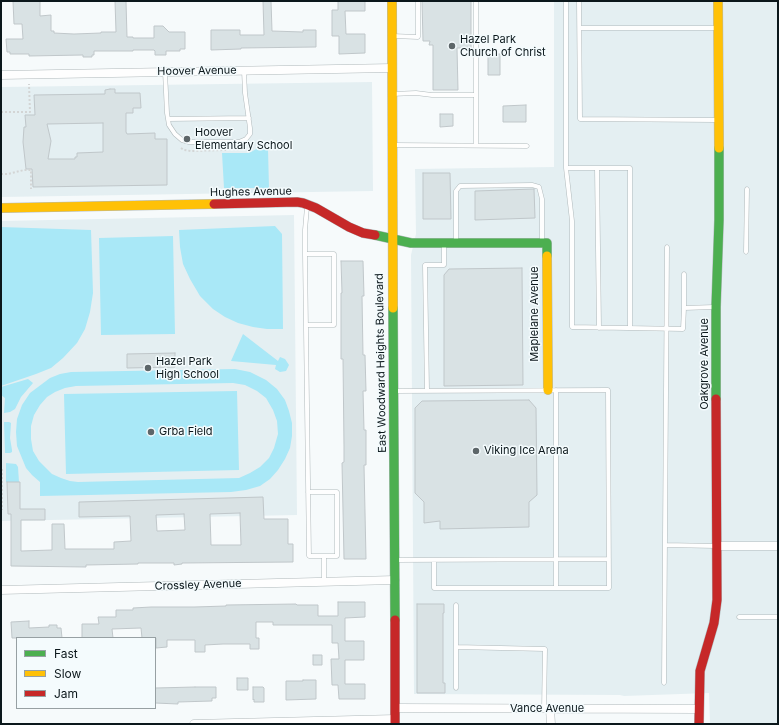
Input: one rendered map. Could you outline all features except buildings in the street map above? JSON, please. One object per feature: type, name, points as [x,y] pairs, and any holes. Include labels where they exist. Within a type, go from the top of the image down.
[{"type":"street","name":"East Woodward Heights Boulevard","points":[[392,1],[395,721]]},
{"type":"street","name":"Oakgrove Avenue","points":[[699,724],[700,671],[716,611],[716,307],[719,213],[718,1]]},
{"type":"street","name":"Hoover Avenue","points":[[1,75],[392,68]]},
{"type":"street","name":"Hughes Avenue","points":[[1,208],[297,202],[316,208],[349,227],[363,233],[411,243],[542,243]]},
{"type":"street","name":"Maplelane Avenue","points":[[542,243],[547,243],[552,390]]},
{"type":"street","points":[[717,546],[778,546]]},
{"type":"street","name":"Crossley Avenue","points":[[1,590],[395,580]]},
{"type":"street","name":"Vance Avenue","points":[[395,708],[699,708]]},
{"type":"street","points":[[547,709],[550,724]]},
{"type":"street","points":[[194,724],[395,721]]},
{"type":"lane","points":[[392,36],[418,37],[418,1]]},
{"type":"lane","points":[[476,1],[476,145]]},
{"type":"lane","points":[[566,1],[566,168],[572,221],[572,327],[683,328],[684,274]]},
{"type":"lane","points":[[579,1],[580,119],[719,120]]},
{"type":"lane","points":[[580,28],[718,28]]},
{"type":"lane","points":[[165,72],[167,113],[170,125],[175,134],[182,140],[189,142],[239,142],[246,139],[250,134],[244,71]]},
{"type":"lane","points":[[392,94],[413,93],[432,95],[476,95]]},
{"type":"lane","points":[[168,119],[249,118]]},
{"type":"lane","points":[[392,145],[527,146]]},
{"type":"lane","points":[[566,168],[630,168],[630,328]]},
{"type":"lane","points":[[597,168],[598,328]]},
{"type":"lane","points":[[456,243],[456,191],[460,186],[532,185],[539,187],[542,199],[542,243]]},
{"type":"lane","points":[[746,252],[747,189]]},
{"type":"lane","points":[[308,205],[305,230],[305,254],[308,492],[309,556],[338,556],[337,492],[308,492]]},
{"type":"lane","points":[[427,391],[425,265],[444,265],[444,243]]},
{"type":"lane","points":[[664,683],[667,247]]},
{"type":"lane","points":[[305,254],[334,254],[334,325],[306,325]]},
{"type":"lane","points":[[684,308],[716,307]]},
{"type":"lane","points":[[552,390],[556,588]]},
{"type":"lane","points":[[394,391],[608,390],[609,588],[434,588],[434,560]]},
{"type":"lane","points":[[665,545],[717,546]]},
{"type":"lane","points":[[324,556],[324,581]]},
{"type":"lane","points":[[395,560],[609,559]]},
{"type":"lane","points":[[456,605],[456,688]]},
{"type":"lane","points":[[739,617],[778,617]]},
{"type":"lane","points":[[456,647],[545,648],[547,709]]},
{"type":"path","points":[[1,112],[30,112],[30,84]]},
{"type":"path","points":[[177,146],[184,150],[190,151],[233,150]]},
{"type":"path","points":[[1,174],[30,170],[31,189]]},
{"type":"path","points":[[1,407],[2,510]]},
{"type":"shaded area","points":[[554,1],[778,1],[778,724],[710,724],[709,693],[624,696],[414,694],[411,255],[416,234],[415,169],[554,167]]},
{"type":"shaded area","name":"Hoover Elementary School","points":[[372,82],[373,191],[2,197],[2,87]]},
{"type":"shaded area","points":[[258,148],[268,149],[269,188],[224,188],[222,153],[248,153]]},
{"type":"shaded area","name":"Hazel Park High School","points":[[294,215],[297,515],[1,521],[1,221]]},
{"type":"shaded area","points":[[275,226],[282,234],[283,329],[253,327],[238,323],[225,317],[213,309],[200,296],[190,279],[183,264],[179,230]]},
{"type":"shaded area","points":[[1,227],[91,230],[93,293],[85,329],[77,343],[63,358],[51,368],[1,386]]},
{"type":"shaded area","points":[[173,236],[175,334],[101,335],[99,238]]},
{"type":"shaded area","points":[[243,334],[278,361],[280,357],[285,359],[289,365],[286,371],[280,372],[275,369],[276,365],[231,361]]},
{"type":"shaded area","points":[[235,369],[250,372],[266,380],[277,389],[285,400],[292,423],[290,448],[278,470],[270,479],[260,486],[246,490],[231,492],[40,496],[40,482],[26,468],[17,446],[17,419],[22,405],[30,393],[50,378],[71,372]],"holes":[[[233,383],[245,385],[257,391],[266,398],[277,421],[278,434],[269,458],[260,467],[239,478],[70,481],[52,474],[39,461],[33,451],[31,426],[34,415],[47,397],[65,388],[76,386]]]},
{"type":"shaded area","points":[[28,379],[33,383],[21,397],[15,409],[4,413],[5,398],[1,395],[1,387]]},
{"type":"shaded area","name":"Grba Field","points":[[237,391],[239,470],[66,474],[64,394]]},
{"type":"shaded area","points":[[4,422],[11,423],[10,438],[12,452],[10,453],[5,453]]},
{"type":"shaded area","points":[[6,463],[16,464],[18,467],[19,482],[6,482]]},
{"type":"traffic: fast","points":[[716,399],[719,148]]},
{"type":"traffic: fast","points":[[375,235],[411,243],[547,243],[547,256]]},
{"type":"traffic: fast","points":[[393,308],[395,620]]},
{"type":"traffic: slow","points":[[392,1],[393,308]]},
{"type":"traffic: slow","points":[[718,1],[719,148]]},
{"type":"traffic: slow","points":[[1,208],[214,204]]},
{"type":"traffic: slow","points":[[547,256],[548,390]]},
{"type":"traffic: jam","points":[[214,204],[303,203],[316,208],[349,227],[363,233],[375,235]]},
{"type":"traffic: jam","points":[[699,724],[700,671],[714,623],[717,600],[716,399]]},
{"type":"traffic: jam","points":[[395,620],[395,724]]},
{"type":"place","name":"Hazel Park Church of Christ","points":[[452,46]]},
{"type":"place","name":"Hoover Elementary School","points":[[187,139]]},
{"type":"place","name":"Hazel Park High School","points":[[148,368]]},
{"type":"place","name":"Grba Field","points":[[151,432]]},
{"type":"place","name":"Viking Ice Arena","points":[[476,451]]}]
